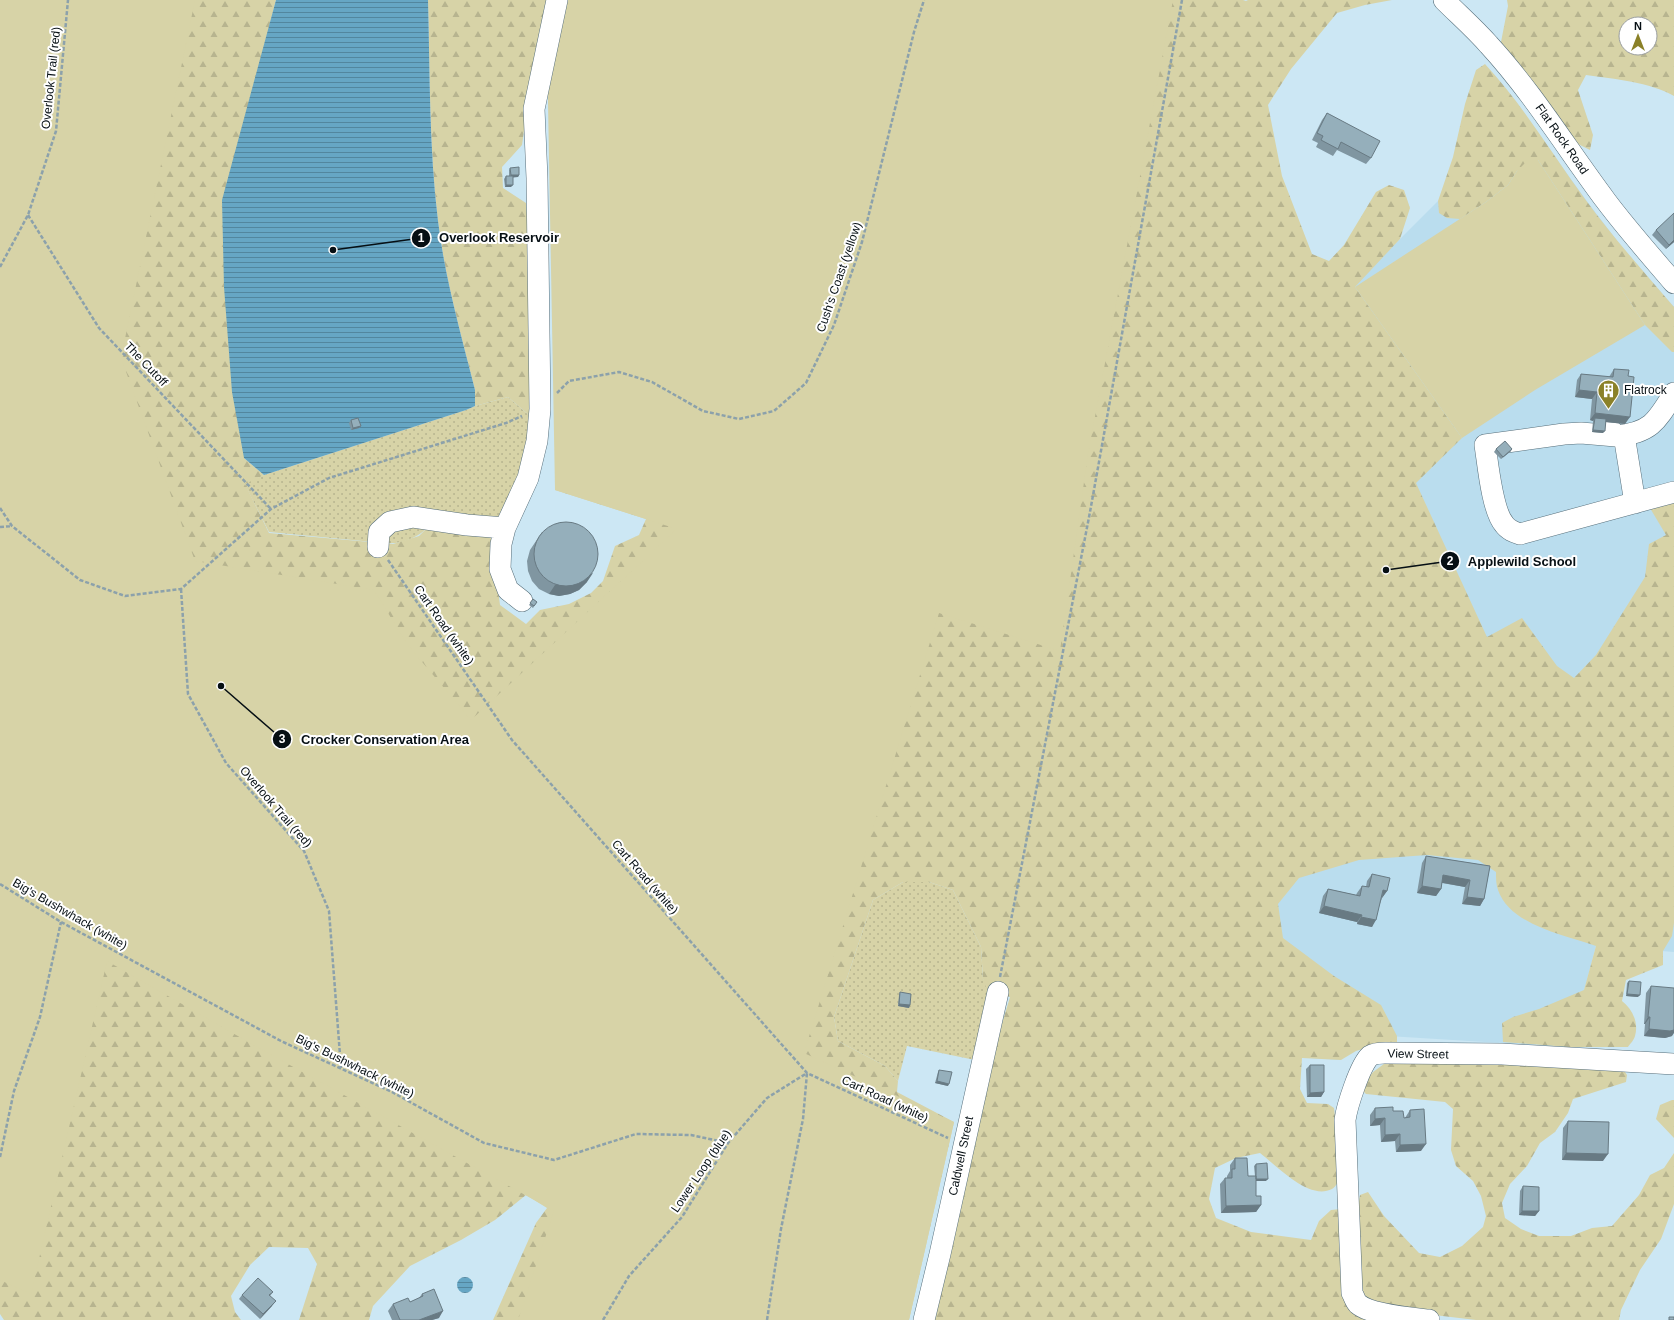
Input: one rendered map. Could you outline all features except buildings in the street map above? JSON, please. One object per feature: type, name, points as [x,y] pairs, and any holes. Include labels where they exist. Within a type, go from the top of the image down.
[{"type":"street","points":[[522,601],[508,590],[500,569],[501,544],[506,528],[528,478],[537,441],[540,408],[537,178],[534,109],[557,0]]},
{"type":"street","name":"Flat Rock Road","points":[[1444,0],[1489,45],[1515,75],[1540,108],[1576,161],[1674,284]]},
{"type":"street","points":[[1674,393],[1652,425],[1637,433],[1603,432],[1537,437],[1485,444],[1493,496],[1503,524],[1510,531],[1520,534],[1674,492]]},
{"type":"street","points":[[1603,432],[1635,502]]},
{"type":"street","points":[[378,547],[379,532],[390,522],[413,517],[467,525],[506,528]]},
{"type":"street","name":"Caldwell Street","points":[[924,1320],[998,992]]},
{"type":"street","name":"View Street","points":[[1429,1320],[1393,1316],[1366,1309],[1357,1303],[1352,1293],[1345,1120],[1350,1100],[1364,1066],[1370,1057],[1378,1053],[1502,1054],[1674,1064]]},
{"type":"path","name":"Overlook Trail (red)","points":[[0,267],[28,215],[56,131],[68,0]]},
{"type":"path","name":"Cush's Coast (yellow)","points":[[271,509],[329,478],[506,423],[540,408],[569,381],[618,372],[652,382],[703,411],[739,419],[774,411],[806,383],[834,325],[862,242],[914,32],[924,0]]},
{"type":"path","points":[[998,992],[1090,512],[1182,0]]},
{"type":"path","name":"The Cutoff","points":[[28,215],[99,328],[271,509]]},
{"type":"path","points":[[0,508],[12,526],[80,580],[125,596],[181,589],[271,509]]},
{"type":"path","points":[[0,527],[12,526]]},
{"type":"path","name":"Cart Road (white)","points":[[378,547],[512,740],[807,1073],[963,1145]]},
{"type":"path","name":"Overlook Trail (red)","points":[[181,589],[188,694],[226,762],[304,850],[329,911],[341,1068]]},
{"type":"path","name":"Big's Bushwhack (white)","points":[[0,884],[61,922],[281,1041],[392,1092],[484,1143],[554,1160],[636,1134],[691,1135],[728,1143]]},
{"type":"path","points":[[0,1157],[14,1091],[40,1016],[61,922]]},
{"type":"path","points":[[767,1320],[781,1229],[803,1119],[807,1073]]},
{"type":"path","name":"Lower Loop (blue)","points":[[602,1320],[629,1276],[682,1217],[728,1143],[767,1098],[807,1073]]},
{"type":"shaded area","points":[[1514,100],[1621,246],[1674,307],[1674,952],[1596,946],[1569,1047],[1339,1033],[1341,1060],[1233,1053],[1111,482],[1320,325],[1375,264],[1438,201],[1494,166]]},
{"type":"green space","points":[[0,0],[276,0],[260,62],[244,458],[264,475],[245,484],[269,533],[393,544],[419,536],[427,528],[491,534],[500,605],[526,624],[540,610],[569,604],[591,593],[603,581],[615,546],[639,535],[646,519],[555,490],[562,0],[1392,0],[1365,5],[1337,13],[1291,69],[1268,105],[1282,176],[1312,254],[1329,261],[1344,245],[1376,192],[1389,185],[1404,190],[1410,208],[1400,239],[1355,287],[1462,438],[1416,483],[1487,637],[1522,618],[1557,666],[1574,678],[1596,655],[1645,577],[1649,544],[1666,535],[1647,503],[1674,497],[1674,923],[1672,936],[1663,951],[1663,965],[1626,980],[1622,1001],[1634,1016],[1636,1031],[1633,1040],[1628,1047],[1569,1047],[1503,1042],[1502,1023],[1513,1017],[1539,1009],[1584,990],[1596,946],[1554,933],[1526,920],[1514,912],[1504,902],[1498,890],[1496,884],[1496,872],[1478,860],[1427,855],[1359,860],[1299,878],[1278,904],[1283,938],[1334,976],[1381,1005],[1397,1036],[1397,1043],[1376,1045],[1356,1051],[1341,1060],[1302,1058],[1300,1089],[1307,1103],[1328,1104],[1334,1108],[1342,1176],[1332,1189],[1323,1191],[1313,1190],[1304,1186],[1284,1173],[1260,1153],[1236,1158],[1215,1168],[1209,1199],[1216,1218],[1251,1232],[1311,1240],[1319,1221],[1331,1210],[1341,1209],[1341,1266],[1381,1320],[934,1320],[983,1087],[1010,997],[987,990],[983,979],[981,947],[953,890],[929,882],[903,882],[873,900],[834,1017],[838,1041],[885,1066],[898,1081],[897,1092],[954,1122],[909,1320],[493,1320],[536,1223],[547,1208],[526,1195],[495,1220],[461,1240],[410,1266],[373,1306],[369,1320],[299,1320],[317,1264],[308,1248],[269,1247],[250,1265],[231,1296],[235,1312],[241,1320],[4,1320],[0,1314]]},
{"type":"green space","points":[[0,0],[195,0],[121,358],[195,561],[374,590],[407,644],[471,720],[677,529],[555,490],[547,47],[562,0],[1173,0],[1088,454],[1060,651],[939,613],[804,1053],[954,1122],[909,1320],[518,1320],[554,1211],[250,1043],[107,961],[31,1294],[0,1280]]},
{"type":"green space","points":[[428,0],[547,0],[522,145],[502,167],[503,188],[526,203],[534,296],[537,422],[508,397],[475,406],[475,390],[449,285],[438,221],[431,139]]},
{"type":"green space","points":[[1507,0],[1674,0],[1674,96],[1643,84],[1586,75],[1578,90],[1593,135],[1590,150],[1578,144],[1501,42],[1508,6]]},
{"type":"green space","points":[[1485,64],[1525,113],[1595,213],[1674,307],[1674,352],[1672,352],[1645,325],[1538,160],[1517,171],[1508,185],[1460,219],[1447,218],[1439,213],[1438,201],[1453,157],[1465,104],[1476,70]]},
{"type":"green space","points":[[1528,160],[1538,160],[1645,325],[1535,390],[1462,438],[1355,287],[1486,202],[1508,185],[1517,171]]},
{"type":"green space","points":[[508,397],[537,422],[501,524],[416,511],[373,542],[269,532],[244,483],[264,475],[475,406]]},
{"type":"green space","points":[[397,525],[427,528],[423,532],[408,540],[396,543],[385,543]]},
{"type":"green space","points":[[903,882],[929,882],[953,890],[981,947],[983,979],[992,991],[975,1060],[907,1046],[898,1081],[885,1066],[838,1041],[834,1017],[873,900]]},
{"type":"green space","points":[[1431,1060],[1623,1069],[1627,1075],[1626,1082],[1573,1099],[1568,1113],[1555,1132],[1540,1143],[1527,1166],[1510,1184],[1502,1203],[1505,1218],[1521,1229],[1539,1236],[1571,1236],[1592,1228],[1612,1226],[1639,1195],[1650,1175],[1664,1168],[1674,1153],[1674,1204],[1661,1239],[1640,1270],[1621,1310],[1619,1320],[1476,1320],[1392,1310],[1366,1300],[1361,1285],[1358,1207],[1360,1195],[1368,1192],[1384,1216],[1419,1253],[1440,1257],[1462,1246],[1483,1227],[1486,1216],[1481,1196],[1473,1181],[1456,1166],[1451,1150],[1453,1109],[1445,1102],[1366,1094],[1360,1088],[1373,1072],[1388,1061]]},
{"type":"green space","points":[[1674,1100],[1674,1138],[1656,1119],[1660,1105]]},
{"type":"water","points":[[276,0],[428,0],[431,139],[438,221],[449,285],[475,390],[475,406],[264,475],[244,458],[232,392],[224,287],[222,200]]},
{"type":"water","points":[[465,1277],[471,1279],[473,1285],[471,1291],[465,1293],[459,1291],[457,1285],[459,1279]]},
{"type":"place","name":"Overlook Reservoir","points":[[333,250]]},
{"type":"place","name":"Flatrock","points":[[1609,410]]},
{"type":"place","name":"Applewild School","points":[[1386,570]]},
{"type":"place","name":"Crocker Conservation Area","points":[[221,686]]}]
